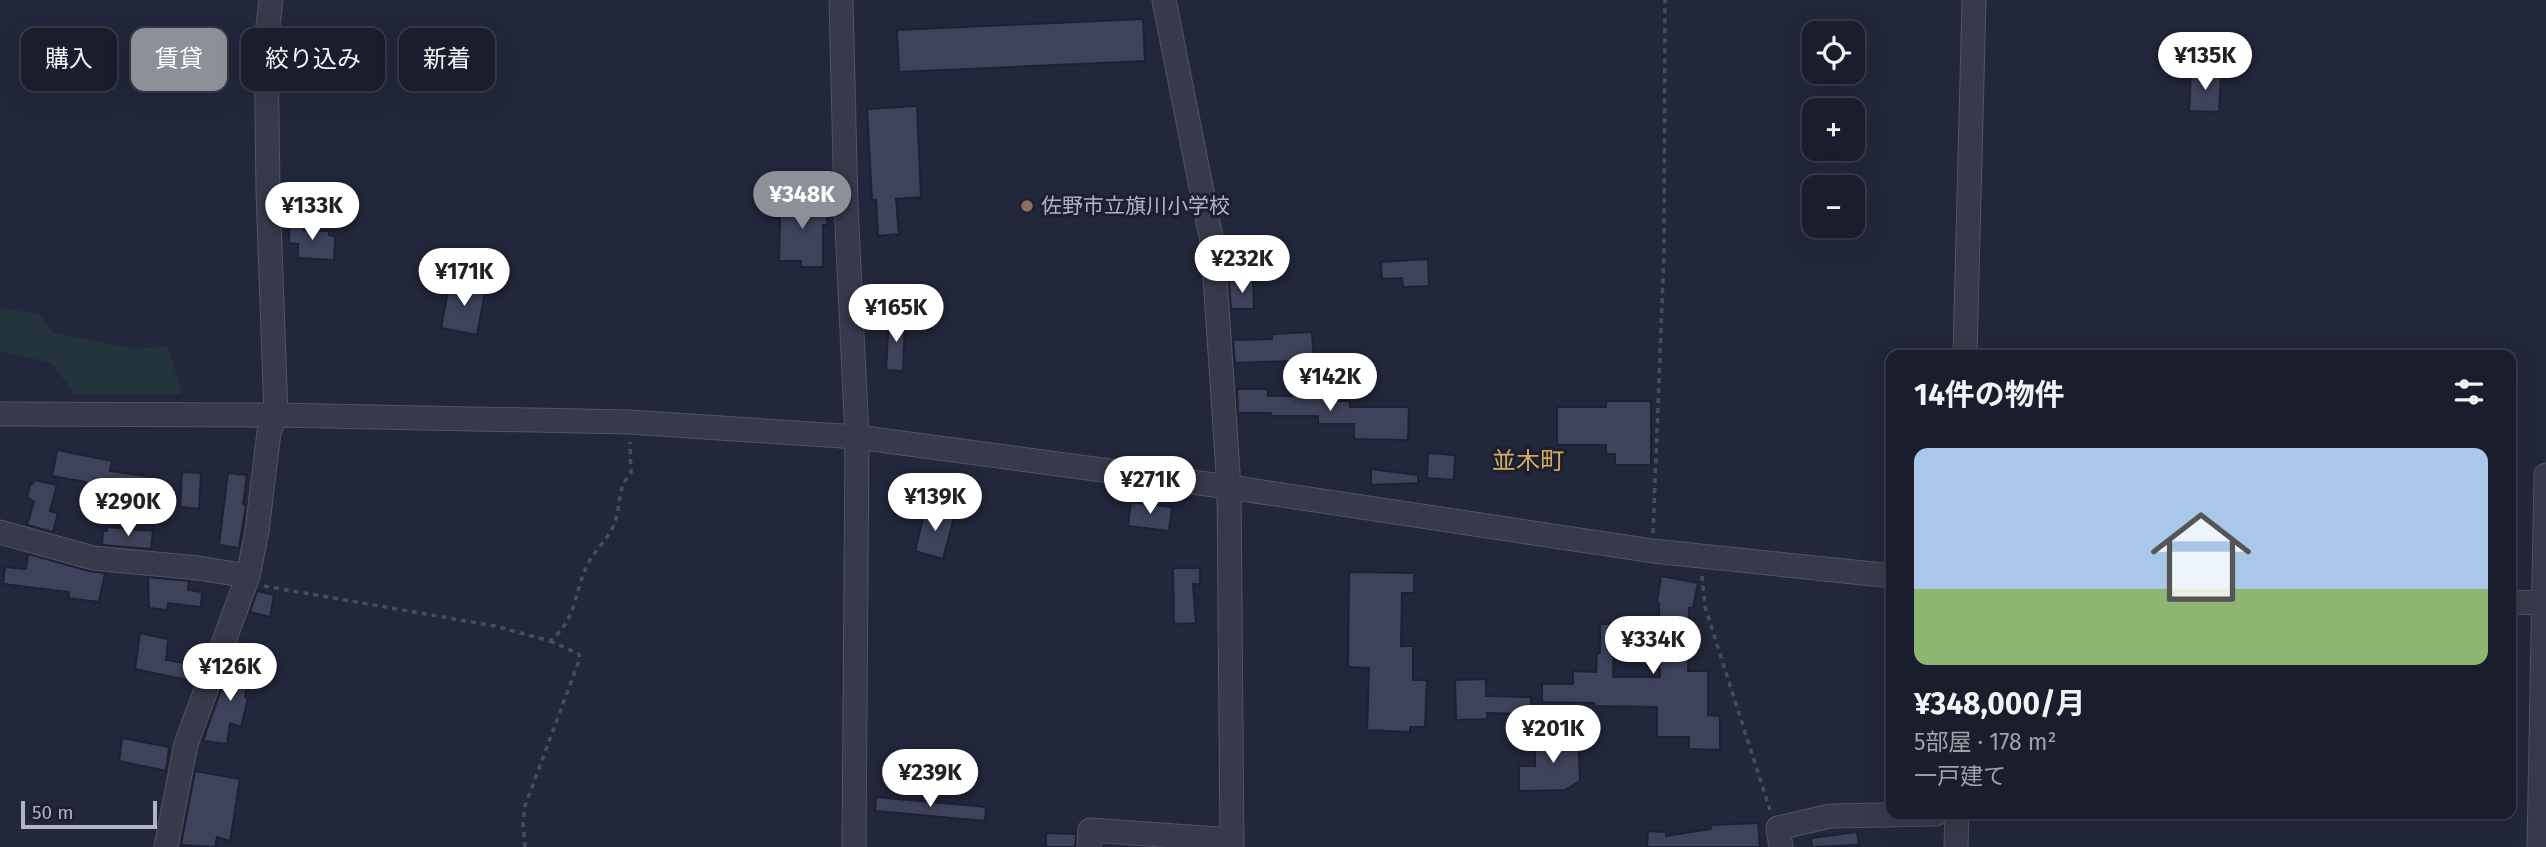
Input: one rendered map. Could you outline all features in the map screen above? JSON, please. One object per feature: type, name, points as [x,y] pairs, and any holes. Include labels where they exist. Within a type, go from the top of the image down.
[{"type":"street","points":[[166,847],[186,744],[246,579],[257,531],[270,432],[276,415],[266,42],[271,0]]},
{"type":"street","points":[[841,0],[846,205],[857,437],[853,847]]},
{"type":"street","points":[[1089,847],[1090,830],[1231,843],[1229,487],[1213,247],[1164,0]]},
{"type":"street","points":[[1965,350],[1973,0]]},
{"type":"street","points":[[0,414],[276,415],[629,422],[857,437],[1229,487],[1653,551],[1886,575]]},
{"type":"street","points":[[2539,847],[2546,475]]},
{"type":"street","points":[[0,532],[93,558],[198,568],[246,579]]},
{"type":"street","points":[[2516,602],[2545,603]]},
{"type":"street","points":[[1779,838],[1830,816],[1886,815]]},
{"type":"street","points":[[1956,847],[1957,819]]},
{"type":"path","points":[[1653,551],[1664,254],[1665,0]]},
{"type":"path","points":[[550,641],[564,629],[590,559],[611,533],[617,518],[622,482],[631,473],[629,422]]},
{"type":"path","points":[[1701,556],[1705,607],[1779,838]]},
{"type":"path","points":[[246,579],[495,626],[550,641],[579,654],[525,806],[525,847]]},
{"type":"shaded area","points":[[0,308],[39,314],[53,333],[136,349],[168,346],[182,394],[74,394],[52,363],[0,351]]},
{"type":"building","points":[[1143,19],[1145,61],[899,72],[897,30]]},
{"type":"building","points":[[2191,72],[2221,74],[2219,112],[2189,111]]},
{"type":"building","points":[[917,106],[921,197],[896,199],[899,234],[878,236],[876,200],[872,200],[867,109]]},
{"type":"building","points":[[788,199],[828,202],[827,225],[823,225],[823,267],[801,267],[801,261],[779,261],[780,218],[771,218],[771,204],[787,203]]},
{"type":"building","points":[[290,218],[304,219],[304,230],[329,231],[329,235],[335,236],[334,260],[298,258],[298,244],[289,243]]},
{"type":"building","points":[[1428,259],[1429,286],[1403,287],[1402,278],[1382,279],[1381,262]]},
{"type":"building","points":[[450,280],[486,287],[477,335],[441,328]]},
{"type":"building","points":[[1253,280],[1254,309],[1231,309],[1229,281]]},
{"type":"building","points":[[889,316],[905,317],[903,371],[886,370]]},
{"type":"building","points":[[1312,332],[1314,360],[1235,363],[1233,340],[1272,339],[1272,334]]},
{"type":"building","points":[[1237,389],[1268,389],[1268,396],[1331,396],[1331,401],[1350,401],[1350,407],[1409,407],[1408,440],[1354,439],[1354,424],[1318,424],[1318,416],[1238,413]]},
{"type":"building","points":[[1606,401],[1651,401],[1651,465],[1615,465],[1615,454],[1606,454],[1606,445],[1557,445],[1557,407],[1606,407]]},
{"type":"building","points":[[57,450],[112,461],[110,471],[153,477],[151,494],[145,493],[144,502],[114,497],[115,492],[85,486],[86,482],[52,476]]},
{"type":"building","points":[[1428,453],[1455,455],[1454,480],[1427,478]]},
{"type":"building","points":[[1371,469],[1418,475],[1418,483],[1371,485]]},
{"type":"building","points":[[182,472],[201,473],[199,509],[180,507]]},
{"type":"building","points":[[228,473],[247,475],[243,504],[246,505],[239,548],[219,545]]},
{"type":"building","points":[[34,480],[57,485],[50,511],[58,513],[53,532],[27,525],[34,502],[27,497]]},
{"type":"building","points":[[1131,502],[1172,507],[1169,531],[1128,526]]},
{"type":"building","points":[[926,507],[955,514],[943,559],[915,551]]},
{"type":"building","points":[[107,527],[153,531],[151,549],[102,545],[103,531],[107,531]]},
{"type":"building","points":[[28,554],[105,573],[99,602],[68,598],[69,592],[3,584],[5,567],[26,569]]},
{"type":"building","points":[[1173,568],[1200,568],[1200,584],[1193,584],[1196,623],[1174,624]]},
{"type":"building","points":[[1349,572],[1414,573],[1414,593],[1402,593],[1401,646],[1413,646],[1413,680],[1427,680],[1425,727],[1410,727],[1410,732],[1367,730],[1369,668],[1348,667]]},
{"type":"building","points":[[1661,576],[1698,583],[1693,608],[1689,608],[1688,671],[1708,671],[1708,715],[1720,716],[1720,750],[1689,749],[1689,737],[1657,737],[1657,707],[1542,702],[1542,684],[1573,684],[1573,671],[1596,672],[1597,653],[1600,653],[1600,624],[1625,624],[1625,644],[1614,644],[1613,677],[1660,677],[1657,602]]},
{"type":"building","points":[[148,577],[189,581],[188,590],[202,592],[201,607],[168,603],[167,610],[149,608]]},
{"type":"building","points":[[257,591],[274,595],[270,617],[250,612]]},
{"type":"building","points":[[140,633],[168,639],[166,660],[197,665],[195,678],[187,677],[187,680],[135,669]]},
{"type":"building","points":[[235,653],[251,656],[245,697],[248,698],[241,727],[230,723],[227,744],[203,741],[221,690],[227,693]]},
{"type":"building","points":[[1486,679],[1486,696],[1531,697],[1531,714],[1487,713],[1487,719],[1456,720],[1455,680]]},
{"type":"building","points":[[1578,733],[1580,781],[1565,790],[1519,791],[1519,766],[1535,766],[1535,750],[1545,749],[1545,735]]},
{"type":"building","points":[[122,738],[169,747],[166,771],[119,761]]},
{"type":"building","points":[[195,771],[240,779],[230,841],[217,837],[215,847],[181,845]]},
{"type":"building","points":[[876,797],[986,807],[985,821],[875,811]]},
{"type":"building","points":[[1758,823],[1760,847],[1647,847],[1648,831],[1666,832],[1666,836],[1711,829],[1710,825]]},
{"type":"building","points":[[1857,832],[1859,845],[1812,847],[1811,838]]},
{"type":"building","points":[[1046,833],[1076,834],[1075,847],[1046,847]]},
{"type":"place","name":"佐野市立旗川小学校","points":[[1027,206]]},
{"type":"district","name":"並木町","points":[[1528,461]]}]
